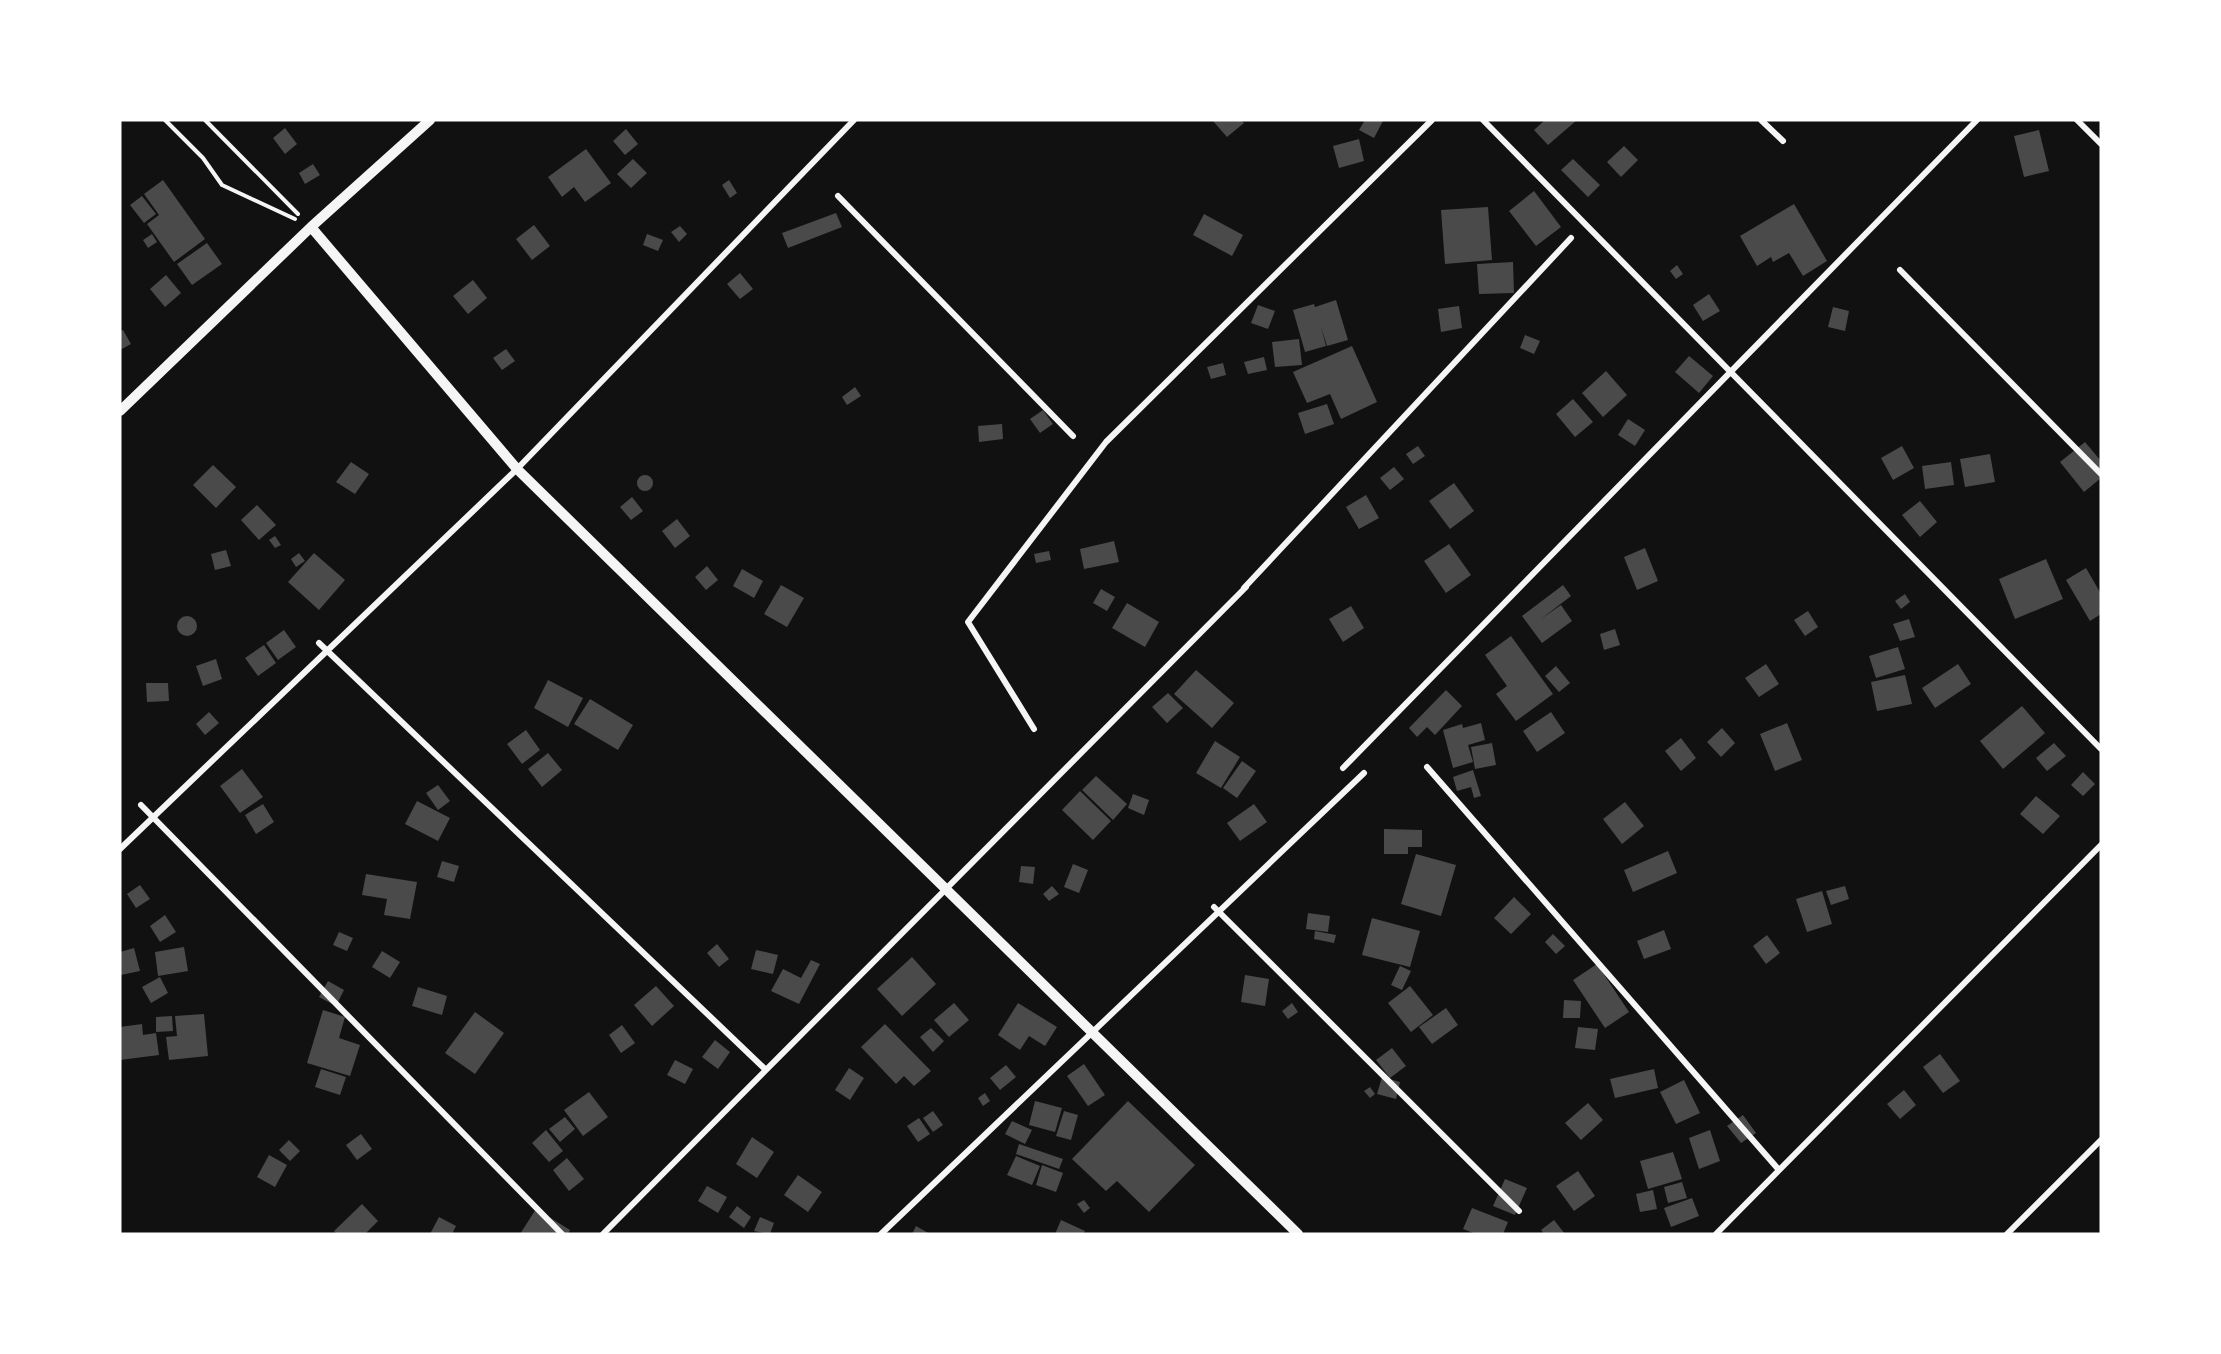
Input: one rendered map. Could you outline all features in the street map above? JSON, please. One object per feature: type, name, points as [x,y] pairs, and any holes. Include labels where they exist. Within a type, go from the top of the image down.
[{"type":"street","points":[[120,411],[312,227],[430,120]]},
{"type":"street","points":[[120,849],[517,469],[854,120]]},
{"type":"street","points":[[1034,729],[968,622],[1106,442],[1432,120]]},
{"type":"street","points":[[1483,120],[2101,749]]},
{"type":"street","points":[[1761,120],[1783,141]]},
{"type":"street","points":[[1343,768],[1977,120]]},
{"type":"street","points":[[2077,120],[2101,144]]},
{"type":"street","points":[[838,196],[1073,436]]},
{"type":"street","points":[[312,227],[517,469],[1298,1234]]},
{"type":"street","points":[[1226,607],[1571,238]]},
{"type":"street","points":[[1900,270],[2101,474]]},
{"type":"street","points":[[603,1234],[1246,587]]},
{"type":"street","points":[[319,643],[766,1070]]},
{"type":"street","points":[[1427,767],[1779,1170]]},
{"type":"street","points":[[881,1234],[1364,773]]},
{"type":"street","points":[[141,805],[562,1234]]},
{"type":"street","points":[[1716,1234],[2101,845]]},
{"type":"street","points":[[1214,907],[1519,1210]]},
{"type":"street","points":[[2007,1234],[2101,1140]]},
{"type":"path","points":[[165,120],[203,158],[222,185],[312,227]]},
{"type":"path","points":[[206,120],[312,227]]},
{"type":"building","points":[[1241,120],[1244,123],[1227,137],[1213,121]]},
{"type":"building","points":[[1365,120],[1383,121],[1374,138],[1359,130]]},
{"type":"building","points":[[1545,120],[1577,120],[1548,145],[1534,130]]},
{"type":"building","points":[[285,128],[297,144],[285,154],[273,138]]},
{"type":"building","points":[[626,129],[638,144],[625,155],[613,141]]},
{"type":"building","points":[[2039,130],[2049,171],[2024,177],[2014,136]]},
{"type":"building","points":[[1359,139],[1364,161],[1339,168],[1333,146]]},
{"type":"building","points":[[1624,146],[1638,160],[1621,177],[1607,162]]},
{"type":"building","points":[[586,149],[611,183],[585,202],[574,187],[562,197],[548,177]]},
{"type":"building","points":[[633,159],[647,173],[631,188],[617,174]]},
{"type":"building","points":[[1573,159],[1600,185],[1588,197],[1561,170]]},
{"type":"building","points":[[313,164],[320,175],[305,184],[299,173]]},
{"type":"building","points":[[163,180],[205,239],[174,262],[147,224],[159,215],[144,194]]},
{"type":"building","points":[[729,180],[737,193],[730,198],[722,185]]},
{"type":"building","points":[[1534,191],[1561,227],[1536,246],[1509,211]]},
{"type":"building","points":[[142,196],[156,214],[144,223],[130,205]]},
{"type":"building","points":[[1794,204],[1827,261],[1803,276],[1789,253],[1773,262],[1771,257],[1757,266],[1740,236]]},
{"type":"building","points":[[1488,207],[1492,260],[1445,264],[1441,210]]},
{"type":"building","points":[[836,213],[842,227],[788,248],[782,233]]},
{"type":"building","points":[[1204,214],[1243,235],[1232,256],[1193,235]]},
{"type":"building","points":[[534,225],[550,246],[532,260],[516,239]]},
{"type":"building","points":[[680,226],[687,234],[679,242],[671,232]]},
{"type":"building","points":[[152,234],[157,242],[148,248],[143,240]]},
{"type":"building","points":[[647,234],[663,240],[658,251],[643,245]]},
{"type":"building","points":[[207,243],[222,264],[192,285],[177,264]]},
{"type":"building","points":[[1513,262],[1514,293],[1479,294],[1477,264]]},
{"type":"building","points":[[1677,265],[1683,274],[1676,279],[1670,271]]},
{"type":"building","points":[[740,273],[753,289],[740,299],[727,284]]},
{"type":"building","points":[[166,275],[181,293],[165,307],[150,289]]},
{"type":"building","points":[[473,280],[487,298],[468,314],[453,296]]},
{"type":"building","points":[[1709,294],[1720,311],[1703,321],[1693,305]]},
{"type":"building","points":[[1336,300],[1348,340],[1327,346],[1321,327],[1326,346],[1305,352],[1293,310],[1314,304],[1315,307]]},
{"type":"building","points":[[1258,305],[1275,311],[1268,329],[1251,323]]},
{"type":"building","points":[[1459,306],[1462,328],[1441,332],[1438,309]]},
{"type":"building","points":[[1833,307],[1849,311],[1845,331],[1828,327]]},
{"type":"building","points":[[123,330],[131,344],[120,350],[120,331]]},
{"type":"building","points":[[1525,335],[1540,341],[1534,354],[1520,348]]},
{"type":"building","points":[[1299,339],[1302,365],[1275,367],[1272,342]]},
{"type":"building","points":[[1352,346],[1377,402],[1341,419],[1330,394],[1307,403],[1293,372]]},
{"type":"building","points":[[506,349],[515,361],[502,370],[493,358]]},
{"type":"building","points":[[1689,356],[1713,376],[1699,393],[1675,372]]},
{"type":"building","points":[[1264,357],[1267,370],[1248,374],[1244,362]]},
{"type":"building","points":[[1223,363],[1226,375],[1211,379],[1207,367]]},
{"type":"building","points":[[1606,371],[1627,395],[1603,417],[1582,393]]},
{"type":"building","points":[[855,387],[861,396],[847,405],[842,397]]},
{"type":"building","points":[[1573,399],[1593,422],[1575,437],[1556,414]]},
{"type":"building","points":[[1327,404],[1334,424],[1305,434],[1298,413]]},
{"type":"building","points":[[1043,410],[1053,424],[1040,433],[1030,419]]},
{"type":"building","points":[[1628,419],[1645,430],[1635,446],[1618,435]]},
{"type":"building","points":[[1002,424],[1003,439],[979,442],[978,426]]},
{"type":"building","points":[[2085,442],[2101,461],[2101,478],[2084,492],[2060,462]]},
{"type":"building","points":[[1418,446],[1425,456],[1413,464],[1406,454]]},
{"type":"building","points":[[1902,446],[1914,468],[1893,480],[1881,458]]},
{"type":"building","points":[[1990,454],[1995,482],[1965,487],[1960,459]]},
{"type":"building","points":[[351,462],[369,474],[355,494],[336,482]]},
{"type":"building","points":[[1951,462],[1954,485],[1925,489],[1922,466]]},
{"type":"building","points":[[213,465],[236,487],[216,508],[193,485]]},
{"type":"building","points":[[1394,467],[1404,479],[1390,490],[1380,478]]},
{"type":"building","points":[[645,475],[651,477],[653,483],[651,489],[645,491],[639,489],[637,483],[639,477]]},
{"type":"building","points":[[1454,483],[1474,511],[1450,529],[1429,501]]},
{"type":"building","points":[[1366,495],[1379,518],[1359,529],[1346,507]]},
{"type":"building","points":[[632,497],[643,511],[631,520],[620,507]]},
{"type":"building","points":[[1920,501],[1937,522],[1920,537],[1902,515]]},
{"type":"building","points":[[257,505],[276,525],[259,540],[241,520]]},
{"type":"building","points":[[677,519],[690,536],[675,548],[662,531]]},
{"type":"building","points":[[275,536],[281,545],[275,548],[269,540]]},
{"type":"building","points":[[1114,541],[1119,562],[1084,569],[1080,549]]},
{"type":"building","points":[[1449,544],[1471,575],[1446,593],[1424,561]]},
{"type":"building","points":[[1645,548],[1658,581],[1637,590],[1624,557]]},
{"type":"building","points":[[226,550],[231,566],[215,570],[211,554]]},
{"type":"building","points":[[1049,551],[1051,560],[1036,563],[1034,554]]},
{"type":"building","points":[[299,553],[305,561],[296,567],[291,559]]},
{"type":"building","points":[[314,553],[345,580],[319,610],[288,582]]},
{"type":"building","points":[[2046,559],[2063,599],[2015,619],[1999,579]]},
{"type":"building","points":[[707,566],[718,580],[706,590],[695,577]]},
{"type":"building","points":[[2086,568],[2101,594],[2101,614],[2090,621],[2066,580]]},
{"type":"building","points":[[742,569],[763,581],[754,598],[733,586]]},
{"type":"building","points":[[781,585],[804,598],[787,627],[764,614]]},
{"type":"building","points":[[1563,585],[1571,596],[1541,619],[1561,605],[1572,621],[1542,643],[1522,616]]},
{"type":"building","points":[[1101,589],[1115,597],[1107,611],[1093,603]]},
{"type":"building","points":[[1905,594],[1910,602],[1901,609],[1895,601]]},
{"type":"building","points":[[1127,603],[1159,622],[1145,647],[1112,628]]},
{"type":"building","points":[[1351,606],[1364,628],[1343,642],[1329,619]]},
{"type":"building","points":[[1808,611],[1818,627],[1805,636],[1794,620]]},
{"type":"building","points":[[187,616],[194,619],[197,626],[194,633],[187,636],[180,633],[177,626],[180,619]]},
{"type":"building","points":[[1909,619],[1915,637],[1900,641],[1893,624]]},
{"type":"building","points":[[1615,629],[1620,645],[1604,650],[1600,634]]},
{"type":"building","points":[[284,630],[296,647],[278,660],[266,643]]},
{"type":"building","points":[[1511,636],[1553,694],[1516,721],[1496,694],[1507,686],[1485,655]]},
{"type":"building","points":[[264,645],[276,663],[258,676],[245,658]]},
{"type":"building","points":[[1898,647],[1905,669],[1876,678],[1869,656]]},
{"type":"building","points":[[216,659],[222,679],[203,686],[196,666]]},
{"type":"building","points":[[1766,664],[1779,684],[1759,697],[1745,678]]},
{"type":"building","points":[[1958,664],[1971,684],[1935,708],[1922,688]]},
{"type":"building","points":[[1556,666],[1570,683],[1559,692],[1545,676]]},
{"type":"building","points":[[1196,670],[1234,703],[1212,728],[1174,694]]},
{"type":"building","points":[[1905,675],[1912,704],[1877,711],[1871,682]]},
{"type":"building","points":[[548,680],[583,698],[568,727],[534,708]]},
{"type":"building","points":[[146,683],[168,683],[169,701],[147,702]]},
{"type":"building","points":[[1446,690],[1462,706],[1435,735],[1427,727],[1417,737],[1409,728]]},
{"type":"building","points":[[1168,693],[1183,708],[1167,723],[1152,707]]},
{"type":"building","points":[[590,699],[633,725],[618,750],[574,724]]},
{"type":"building","points":[[2022,706],[2045,733],[2003,769],[1980,741]]},
{"type":"building","points":[[209,712],[219,723],[205,735],[196,724]]},
{"type":"building","points":[[1551,712],[1565,733],[1537,752],[1523,731]]},
{"type":"building","points":[[1481,723],[1485,740],[1468,745],[1473,762],[1453,768],[1443,730],[1462,724],[1463,728]]},
{"type":"building","points":[[1787,723],[1802,760],[1775,771],[1760,734]]},
{"type":"building","points":[[1722,728],[1735,743],[1721,757],[1707,742]]},
{"type":"building","points":[[526,730],[540,750],[522,764],[507,744]]},
{"type":"building","points":[[1681,738],[1696,758],[1681,771],[1665,751]]},
{"type":"building","points":[[1215,741],[1240,757],[1221,788],[1196,773]]},
{"type":"building","points":[[1492,743],[1496,765],[1475,769],[1471,747]]},
{"type":"building","points":[[2054,743],[2066,756],[2047,771],[2036,758]]},
{"type":"building","points":[[548,753],[562,770],[542,787],[528,769]]},
{"type":"building","points":[[1242,761],[1256,771],[1237,798],[1223,788]]},
{"type":"building","points":[[242,769],[263,797],[240,813],[220,786]]},
{"type":"building","points":[[1473,770],[1481,796],[1474,798],[1471,787],[1457,791],[1453,777]]},
{"type":"building","points":[[2083,772],[2095,784],[2083,796],[2071,785]]},
{"type":"building","points":[[1096,776],[1127,804],[1113,820],[1082,790]]},
{"type":"building","points":[[438,785],[450,801],[438,810],[426,793]]},
{"type":"building","points":[[1080,791],[1111,821],[1093,840],[1062,810]]},
{"type":"building","points":[[1133,794],[1149,800],[1144,815],[1128,808]]},
{"type":"building","points":[[2036,796],[2060,816],[2043,834],[2020,814]]},
{"type":"building","points":[[417,801],[450,818],[438,841],[405,824]]},
{"type":"building","points":[[1625,802],[1644,826],[1622,844],[1603,819]]},
{"type":"building","points":[[263,804],[274,822],[256,834],[245,815]]},
{"type":"building","points":[[1254,804],[1267,822],[1240,841],[1227,823]]},
{"type":"building","points":[[1384,829],[1422,830],[1422,847],[1408,847],[1408,854],[1384,854]]},
{"type":"building","points":[[1668,851],[1677,873],[1633,892],[1624,870]]},
{"type":"building","points":[[1416,854],[1456,865],[1441,916],[1401,904]]},
{"type":"building","points":[[442,861],[459,866],[454,882],[437,877]]},
{"type":"building","points":[[1073,864],[1088,870],[1079,893],[1064,887]]},
{"type":"building","points":[[1021,866],[1035,867],[1033,884],[1019,882]]},
{"type":"building","points":[[366,874],[417,882],[410,919],[384,915],[387,899],[362,895]]},
{"type":"building","points":[[140,885],[150,899],[136,908],[127,894]]},
{"type":"building","points":[[1052,886],[1059,894],[1049,901],[1043,894]]},
{"type":"building","points":[[1845,886],[1849,899],[1831,905],[1826,891]]},
{"type":"building","points":[[1822,891],[1832,924],[1807,932],[1796,899]]},
{"type":"building","points":[[1514,897],[1531,914],[1511,934],[1494,918]]},
{"type":"building","points":[[1308,913],[1330,916],[1328,932],[1306,929]]},
{"type":"building","points":[[165,915],[176,932],[160,942],[150,926]]},
{"type":"building","points":[[1372,918],[1420,931],[1410,967],[1362,955]]},
{"type":"building","points":[[1664,930],[1671,949],[1644,959],[1637,941]]},
{"type":"building","points":[[1315,931],[1336,935],[1334,943],[1314,939]]},
{"type":"building","points":[[339,932],[353,938],[347,951],[333,945]]},
{"type":"building","points":[[1553,934],[1565,946],[1556,954],[1545,942]]},
{"type":"building","points":[[1767,935],[1780,953],[1766,964],[1753,946]]},
{"type":"building","points":[[717,944],[729,959],[719,967],[707,953]]},
{"type":"building","points":[[184,947],[188,971],[158,976],[155,952]]},
{"type":"building","points":[[134,948],[140,971],[121,975],[120,952]]},
{"type":"building","points":[[756,950],[778,955],[773,974],[751,969]]},
{"type":"building","points":[[382,951],[400,962],[390,978],[372,967]]},
{"type":"building","points":[[912,957],[936,984],[902,1016],[877,989]]},
{"type":"building","points":[[811,960],[820,964],[799,1004],[771,991],[783,969],[801,978]]},
{"type":"building","points":[[1597,964],[1629,1012],[1605,1028],[1573,980]]},
{"type":"building","points":[[1400,966],[1411,971],[1402,990],[1391,985]]},
{"type":"building","points":[[1245,975],[1269,979],[1265,1006],[1241,1002]]},
{"type":"building","points":[[160,977],[168,993],[151,1003],[142,987]]},
{"type":"building","points":[[328,981],[344,990],[336,1006],[319,997]]},
{"type":"building","points":[[656,986],[674,1006],[652,1026],[634,1005]]},
{"type":"building","points":[[1410,986],[1433,1015],[1411,1032],[1388,1003]]},
{"type":"building","points":[[418,987],[447,996],[442,1015],[412,1006]]},
{"type":"building","points":[[1564,1000],[1581,1001],[1580,1018],[1563,1018]]},
{"type":"building","points":[[954,1003],[969,1020],[949,1037],[934,1020]]},
{"type":"building","points":[[1018,1003],[1057,1027],[1045,1046],[1029,1036],[1020,1050],[998,1035]]},
{"type":"building","points":[[1292,1003],[1298,1012],[1288,1019],[1282,1011]]},
{"type":"building","points":[[1446,1008],[1458,1025],[1432,1044],[1419,1027]]},
{"type":"building","points":[[323,1010],[345,1017],[339,1038],[360,1045],[350,1076],[307,1063]]},
{"type":"building","points":[[475,1012],[504,1033],[475,1074],[445,1053]]},
{"type":"building","points":[[204,1014],[208,1056],[169,1060],[166,1037],[177,1036],[175,1016]]},
{"type":"building","points":[[172,1016],[173,1031],[156,1032],[156,1017]]},
{"type":"building","points":[[142,1024],[143,1035],[156,1033],[159,1055],[120,1060],[120,1027]]},
{"type":"building","points":[[885,1024],[931,1071],[914,1086],[904,1076],[896,1084],[861,1047]]},
{"type":"building","points":[[622,1025],[635,1043],[621,1053],[609,1035]]},
{"type":"building","points":[[1578,1027],[1598,1029],[1595,1050],[1575,1048]]},
{"type":"building","points":[[931,1028],[944,1041],[933,1052],[920,1037]]},
{"type":"building","points":[[715,1040],[730,1052],[718,1069],[702,1057]]},
{"type":"building","points":[[1392,1048],[1406,1066],[1390,1078],[1376,1060]]},
{"type":"building","points":[[1940,1054],[1960,1081],[1943,1093],[1923,1067]]},
{"type":"building","points":[[675,1060],[693,1069],[685,1084],[667,1075]]},
{"type":"building","points":[[1084,1064],[1105,1095],[1088,1106],[1067,1076]]},
{"type":"building","points":[[1006,1065],[1016,1077],[1000,1090],[990,1078]]},
{"type":"building","points":[[849,1068],[864,1078],[850,1100],[835,1090]]},
{"type":"building","points":[[321,1069],[346,1077],[340,1095],[315,1087]]},
{"type":"building","points":[[1654,1069],[1658,1088],[1615,1098],[1610,1079]]},
{"type":"building","points":[[1382,1077],[1400,1082],[1396,1099],[1377,1094]]},
{"type":"building","points":[[1684,1080],[1700,1113],[1676,1124],[1660,1092]]},
{"type":"building","points":[[1370,1087],[1375,1094],[1370,1098],[1364,1091]]},
{"type":"building","points":[[1904,1090],[1916,1105],[1900,1119],[1887,1104]]},
{"type":"building","points":[[589,1092],[608,1117],[583,1136],[564,1110]]},
{"type":"building","points":[[985,1093],[990,1101],[983,1106],[978,1098]]},
{"type":"building","points":[[1035,1101],[1062,1108],[1055,1132],[1029,1125]]},
{"type":"building","points":[[1128,1101],[1195,1165],[1149,1212],[1117,1181],[1106,1191],[1072,1159]]},
{"type":"building","points":[[1588,1103],[1603,1120],[1581,1140],[1565,1123]]},
{"type":"building","points":[[933,1111],[943,1125],[933,1132],[923,1118]]},
{"type":"building","points":[[1064,1111],[1078,1115],[1071,1140],[1056,1136]]},
{"type":"building","points":[[1743,1115],[1756,1133],[1741,1143],[1727,1126]]},
{"type":"building","points":[[565,1117],[575,1129],[560,1142],[549,1129]]},
{"type":"building","points":[[919,1118],[930,1134],[918,1142],[907,1126]]},
{"type":"building","points":[[1012,1121],[1032,1130],[1025,1144],[1005,1134]]},
{"type":"building","points":[[546,1130],[563,1151],[549,1162],[532,1143]]},
{"type":"building","points":[[1710,1130],[1720,1161],[1699,1169],[1689,1138]]},
{"type":"building","points":[[361,1134],[372,1149],[357,1160],[346,1145]]},
{"type":"building","points":[[752,1137],[774,1152],[757,1178],[736,1164]]},
{"type":"building","points":[[289,1140],[300,1151],[290,1161],[279,1150]]},
{"type":"building","points":[[1019,1144],[1063,1159],[1059,1169],[1016,1154]]},
{"type":"building","points":[[1673,1152],[1682,1179],[1648,1189],[1640,1161]]},
{"type":"building","points":[[269,1155],[287,1165],[275,1187],[257,1177]]},
{"type":"building","points":[[1016,1156],[1040,1166],[1032,1185],[1007,1175]]},
{"type":"building","points":[[567,1158],[584,1179],[569,1191],[553,1170]]},
{"type":"building","points":[[1042,1165],[1063,1173],[1056,1192],[1036,1185]]},
{"type":"building","points":[[1578,1171],[1595,1196],[1574,1211],[1556,1186]]},
{"type":"building","points":[[798,1175],[822,1192],[808,1212],[784,1195]]},
{"type":"building","points":[[1505,1179],[1527,1188],[1515,1215],[1493,1206]]},
{"type":"building","points":[[1682,1182],[1687,1198],[1668,1203],[1664,1187]]},
{"type":"building","points":[[707,1186],[727,1197],[718,1213],[698,1201]]},
{"type":"building","points":[[1653,1190],[1657,1209],[1640,1212],[1636,1194]]},
{"type":"building","points":[[1692,1198],[1699,1216],[1671,1227],[1664,1208]]},
{"type":"building","points":[[1084,1200],[1090,1208],[1084,1213],[1077,1204]]},
{"type":"building","points":[[362,1204],[378,1221],[365,1234],[337,1234],[334,1231]]},
{"type":"building","points":[[737,1206],[751,1217],[744,1228],[729,1217]]},
{"type":"building","points":[[1472,1208],[1508,1222],[1503,1234],[1476,1234],[1463,1229]]},
{"type":"building","points":[[536,1209],[570,1230],[568,1234],[520,1234]]},
{"type":"building","points":[[439,1217],[456,1226],[452,1234],[430,1234]]},
{"type":"building","points":[[760,1217],[774,1223],[770,1234],[754,1231]]},
{"type":"building","points":[[1061,1220],[1085,1231],[1083,1234],[1055,1234]]},
{"type":"building","points":[[1554,1220],[1565,1234],[1544,1234],[1541,1230]]},
{"type":"building","points":[[916,1226],[930,1234],[912,1234]]}]
